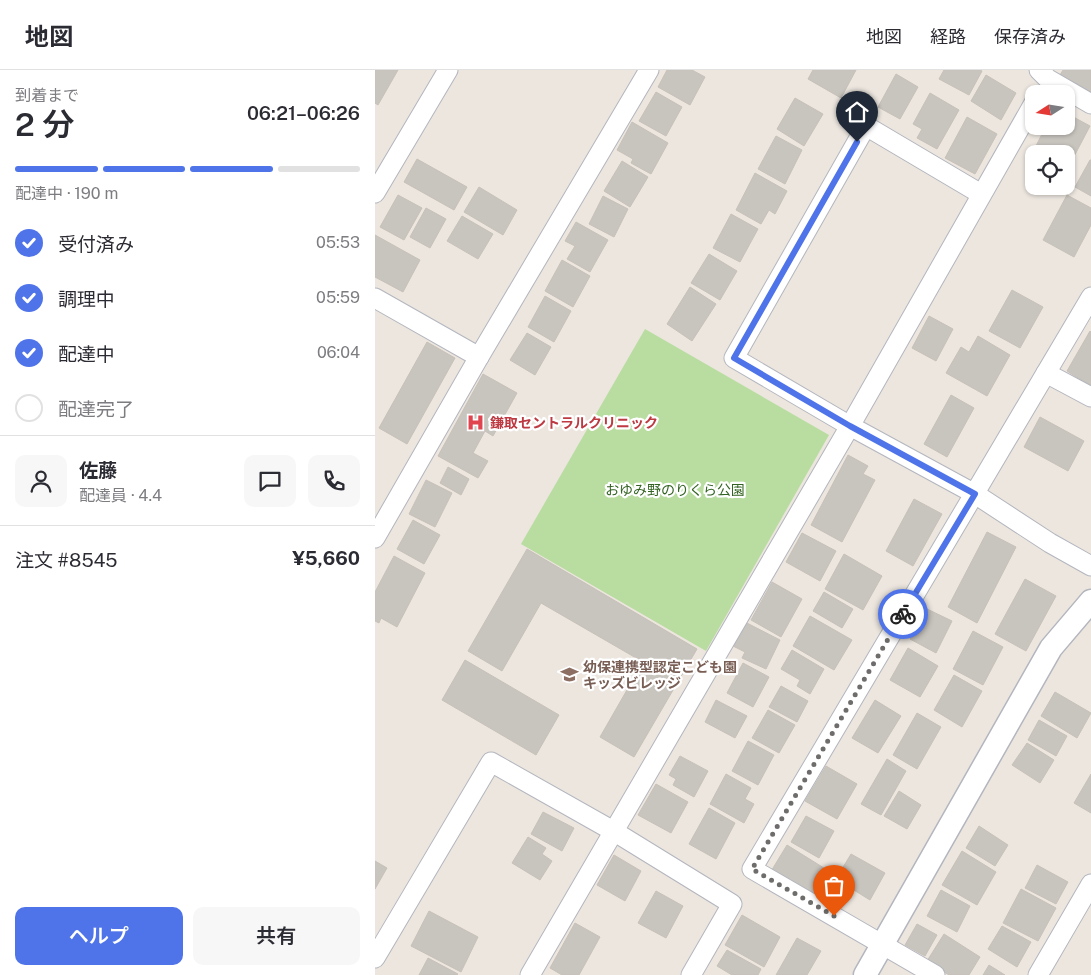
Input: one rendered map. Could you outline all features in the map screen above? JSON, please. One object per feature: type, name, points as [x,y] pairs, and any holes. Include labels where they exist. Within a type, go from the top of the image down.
[{"type":"street","points":[[375,193],[448,70]]},
{"type":"street","points":[[375,538],[479,357],[649,70]]},
{"type":"street","points":[[1042,81],[1091,104]]},
{"type":"street","points":[[530,975],[850,426],[1025,118]]},
{"type":"street","points":[[981,194],[866,126],[734,358],[850,426],[975,494],[1091,566]]},
{"type":"street","points":[[935,975],[752,869],[1091,297]]},
{"type":"street","points":[[375,298],[479,357]]},
{"type":"street","points":[[1046,373],[1091,397]]},
{"type":"street","points":[[865,975],[1051,648],[1091,601]]},
{"type":"street","points":[[375,958],[491,762],[615,832],[732,904],[691,975]]},
{"type":"street","points":[[1037,975],[1091,884]]},
{"type":"green space","name":"おゆみ野のりくら公園","points":[[645,329],[829,435],[706,651],[521,544]]},
{"type":"building","points":[[375,70],[398,70],[378,105],[375,103]]},
{"type":"building","points":[[667,70],[692,70],[705,77],[690,105],[658,87]]},
{"type":"building","points":[[813,70],[856,70],[841,98],[808,79]]},
{"type":"building","points":[[944,70],[982,71],[969,95],[939,79]]},
{"type":"building","points":[[1063,70],[1091,70],[1091,92],[1060,75]]},
{"type":"building","points":[[896,74],[918,87],[900,119],[878,107]]},
{"type":"building","points":[[986,75],[1016,93],[1001,120],[971,101]]},
{"type":"building","points":[[656,92],[682,107],[666,136],[639,121]]},
{"type":"building","points":[[930,93],[959,110],[937,149],[917,138],[922,129],[913,124]]},
{"type":"building","points":[[795,98],[823,114],[804,146],[777,129]]},
{"type":"building","points":[[967,117],[997,134],[975,174],[945,158]]},
{"type":"building","points":[[1075,118],[1090,126],[1075,154],[1075,145],[1036,145],[1042,135],[1075,135]]},
{"type":"building","points":[[632,122],[668,143],[651,174],[631,163],[633,159],[617,150]]},
{"type":"building","points":[[776,136],[802,150],[785,184],[758,169]]},
{"type":"building","points":[[417,159],[467,187],[454,210],[404,182]]},
{"type":"building","points":[[1090,160],[1091,160],[1091,196],[1075,187]]},
{"type":"building","points":[[622,161],[648,177],[630,207],[604,191]]},
{"type":"building","points":[[755,173],[787,191],[775,214],[769,210],[761,224],[736,210]]},
{"type":"building","points":[[479,187],[517,210],[503,235],[464,212]]},
{"type":"building","points":[[398,195],[422,208],[404,240],[380,227]]},
{"type":"building","points":[[1067,195],[1091,208],[1091,225],[1074,257],[1043,240]]},
{"type":"building","points":[[603,196],[628,209],[614,237],[589,224]]},
{"type":"building","points":[[426,208],[446,219],[430,248],[410,237]]},
{"type":"building","points":[[731,214],[758,229],[740,262],[713,248]]},
{"type":"building","points":[[462,216],[493,234],[478,259],[447,241]]},
{"type":"building","points":[[576,222],[608,240],[590,272],[567,259],[575,246],[565,241]]},
{"type":"building","points":[[375,235],[420,260],[403,292],[375,277]]},
{"type":"building","points":[[709,254],[737,271],[720,300],[691,283]]},
{"type":"building","points":[[562,260],[590,276],[573,307],[545,291]]},
{"type":"building","points":[[690,287],[716,304],[692,341],[667,324]]},
{"type":"building","points":[[1012,290],[1043,307],[1020,348],[989,331]]},
{"type":"building","points":[[545,296],[571,311],[554,342],[528,327]]},
{"type":"building","points":[[929,316],[953,329],[936,361],[912,348]]},
{"type":"building","points":[[1091,332],[1091,386],[1067,371]]},
{"type":"building","points":[[527,333],[551,347],[535,375],[510,360]]},
{"type":"building","points":[[978,336],[1010,355],[987,396],[946,373],[961,347],[969,352]]},
{"type":"building","points":[[427,342],[455,358],[407,444],[379,428]]},
{"type":"building","points":[[483,374],[517,393],[493,436],[485,431],[473,453],[488,461],[478,478],[438,456]]},
{"type":"building","points":[[951,395],[974,408],[947,457],[924,444]]},
{"type":"building","points":[[1040,417],[1084,441],[1068,471],[1024,447]]},
{"type":"building","points":[[848,455],[868,466],[863,474],[875,480],[842,542],[811,525]]},
{"type":"building","points":[[448,467],[469,479],[461,495],[440,483]]},
{"type":"building","points":[[426,480],[452,493],[435,527],[409,514]]},
{"type":"building","points":[[914,499],[942,514],[913,566],[886,551]]},
{"type":"building","points":[[413,520],[440,535],[424,564],[397,549]]},
{"type":"building","points":[[987,532],[1016,547],[977,623],[948,607]]},
{"type":"building","points":[[802,533],[836,551],[820,581],[786,562]]},
{"type":"building","points":[[527,549],[697,649],[634,757],[600,737],[643,662],[541,603],[502,671],[468,651]]},
{"type":"building","points":[[844,554],[882,576],[863,610],[825,589]]},
{"type":"building","points":[[394,556],[425,573],[397,627],[381,618],[379,623],[375,621],[375,592]]},
{"type":"building","points":[[1025,579],[1056,596],[1026,651],[995,634]]},
{"type":"building","points":[[772,582],[802,599],[781,637],[751,620]]},
{"type":"building","points":[[824,592],[853,609],[842,628],[813,611]]},
{"type":"building","points":[[925,608],[952,621],[936,653],[910,639]]},
{"type":"building","points":[[810,616],[852,640],[834,670],[793,646]]},
{"type":"building","points":[[745,622],[780,640],[766,669],[742,658],[745,652],[733,646]]},
{"type":"building","points":[[973,631],[1003,647],[983,685],[953,669]]},
{"type":"building","points":[[908,648],[938,666],[920,697],[890,680]]},
{"type":"building","points":[[792,650],[824,669],[810,694],[797,686],[800,680],[781,669]]},
{"type":"building","points":[[465,660],[559,715],[536,755],[442,700]]},
{"type":"building","points":[[743,663],[769,677],[753,707],[727,693]]},
{"type":"building","points":[[954,675],[982,691],[962,727],[934,710]]},
{"type":"building","points":[[781,686],[808,701],[797,722],[769,707]]},
{"type":"building","points":[[1055,692],[1091,713],[1077,738],[1041,716]]},
{"type":"building","points":[[716,700],[747,716],[735,738],[705,722]]},
{"type":"building","points":[[875,700],[901,716],[878,753],[852,738]]},
{"type":"building","points":[[768,710],[795,725],[779,753],[752,738]]},
{"type":"building","points":[[917,713],[941,727],[917,769],[893,755]]},
{"type":"building","points":[[1039,720],[1067,736],[1056,756],[1028,740]]},
{"type":"building","points":[[748,741],[774,755],[758,785],[732,771]]},
{"type":"building","points":[[1027,743],[1054,760],[1040,783],[1012,765]]},
{"type":"building","points":[[680,756],[708,771],[694,797],[673,785],[676,779],[669,775]]},
{"type":"building","points":[[887,759],[906,771],[881,815],[861,804]]},
{"type":"building","points":[[826,766],[857,784],[837,819],[805,801]]},
{"type":"building","points":[[726,774],[751,788],[745,799],[754,804],[744,823],[710,804]]},
{"type":"building","points":[[1091,774],[1091,813],[1074,803]]},
{"type":"building","points":[[656,784],[688,802],[671,833],[638,815]]},
{"type":"building","points":[[899,791],[921,805],[907,829],[884,816]]},
{"type":"building","points":[[709,808],[735,823],[716,859],[689,844]]},
{"type":"building","points":[[543,812],[574,828],[562,851],[531,834]]},
{"type":"building","points":[[806,816],[834,831],[819,858],[791,842]]},
{"type":"building","points":[[979,826],[1008,845],[995,866],[966,848]]},
{"type":"building","points":[[528,837],[546,848],[542,854],[552,861],[540,880],[512,863]]},
{"type":"building","points":[[787,845],[832,873],[815,901],[770,873]]},
{"type":"building","points":[[962,851],[996,872],[977,905],[942,885]]},
{"type":"building","points":[[851,854],[885,873],[870,900],[836,879]]},
{"type":"building","points":[[614,855],[641,871],[625,901],[597,885]]},
{"type":"building","points":[[375,861],[387,868],[375,889]]},
{"type":"building","points":[[1037,865],[1068,882],[1056,904],[1025,888]]},
{"type":"building","points":[[1021,889],[1056,908],[1038,941],[1003,923]]},
{"type":"building","points":[[941,890],[970,906],[957,932],[927,916]]},
{"type":"building","points":[[656,891],[683,906],[666,938],[638,923]]},
{"type":"building","points":[[429,911],[478,937],[461,972],[411,946]]},
{"type":"building","points":[[742,915],[780,937],[764,967],[725,945]]},
{"type":"building","points":[[575,923],[600,937],[579,975],[562,975],[550,968]]},
{"type":"building","points":[[917,924],[937,935],[925,956],[905,945]]},
{"type":"building","points":[[1002,926],[1031,942],[1017,967],[988,949]]},
{"type":"building","points":[[944,934],[980,957],[969,975],[949,975],[927,961]]},
{"type":"building","points":[[797,938],[821,951],[807,975],[776,975]]},
{"type":"building","points":[[727,950],[761,969],[758,975],[732,975],[717,966]]},
{"type":"building","points":[[428,958],[458,974],[419,975]]},
{"type":"building","points":[[989,965],[1005,975],[983,975]]},
{"type":"way so far","points":[[834,916],[752,869],[903,614]]},
{"type":"place","name":"鎌取セントラルクリニック","points":[[476,423]]},
{"type":"place","name":"幼保連携型認定こども園 キッズビレッジ","points":[[569,675]]},
{"type":"route","points":[[857,142],[734,358],[850,426],[975,494],[903,614]]}]
